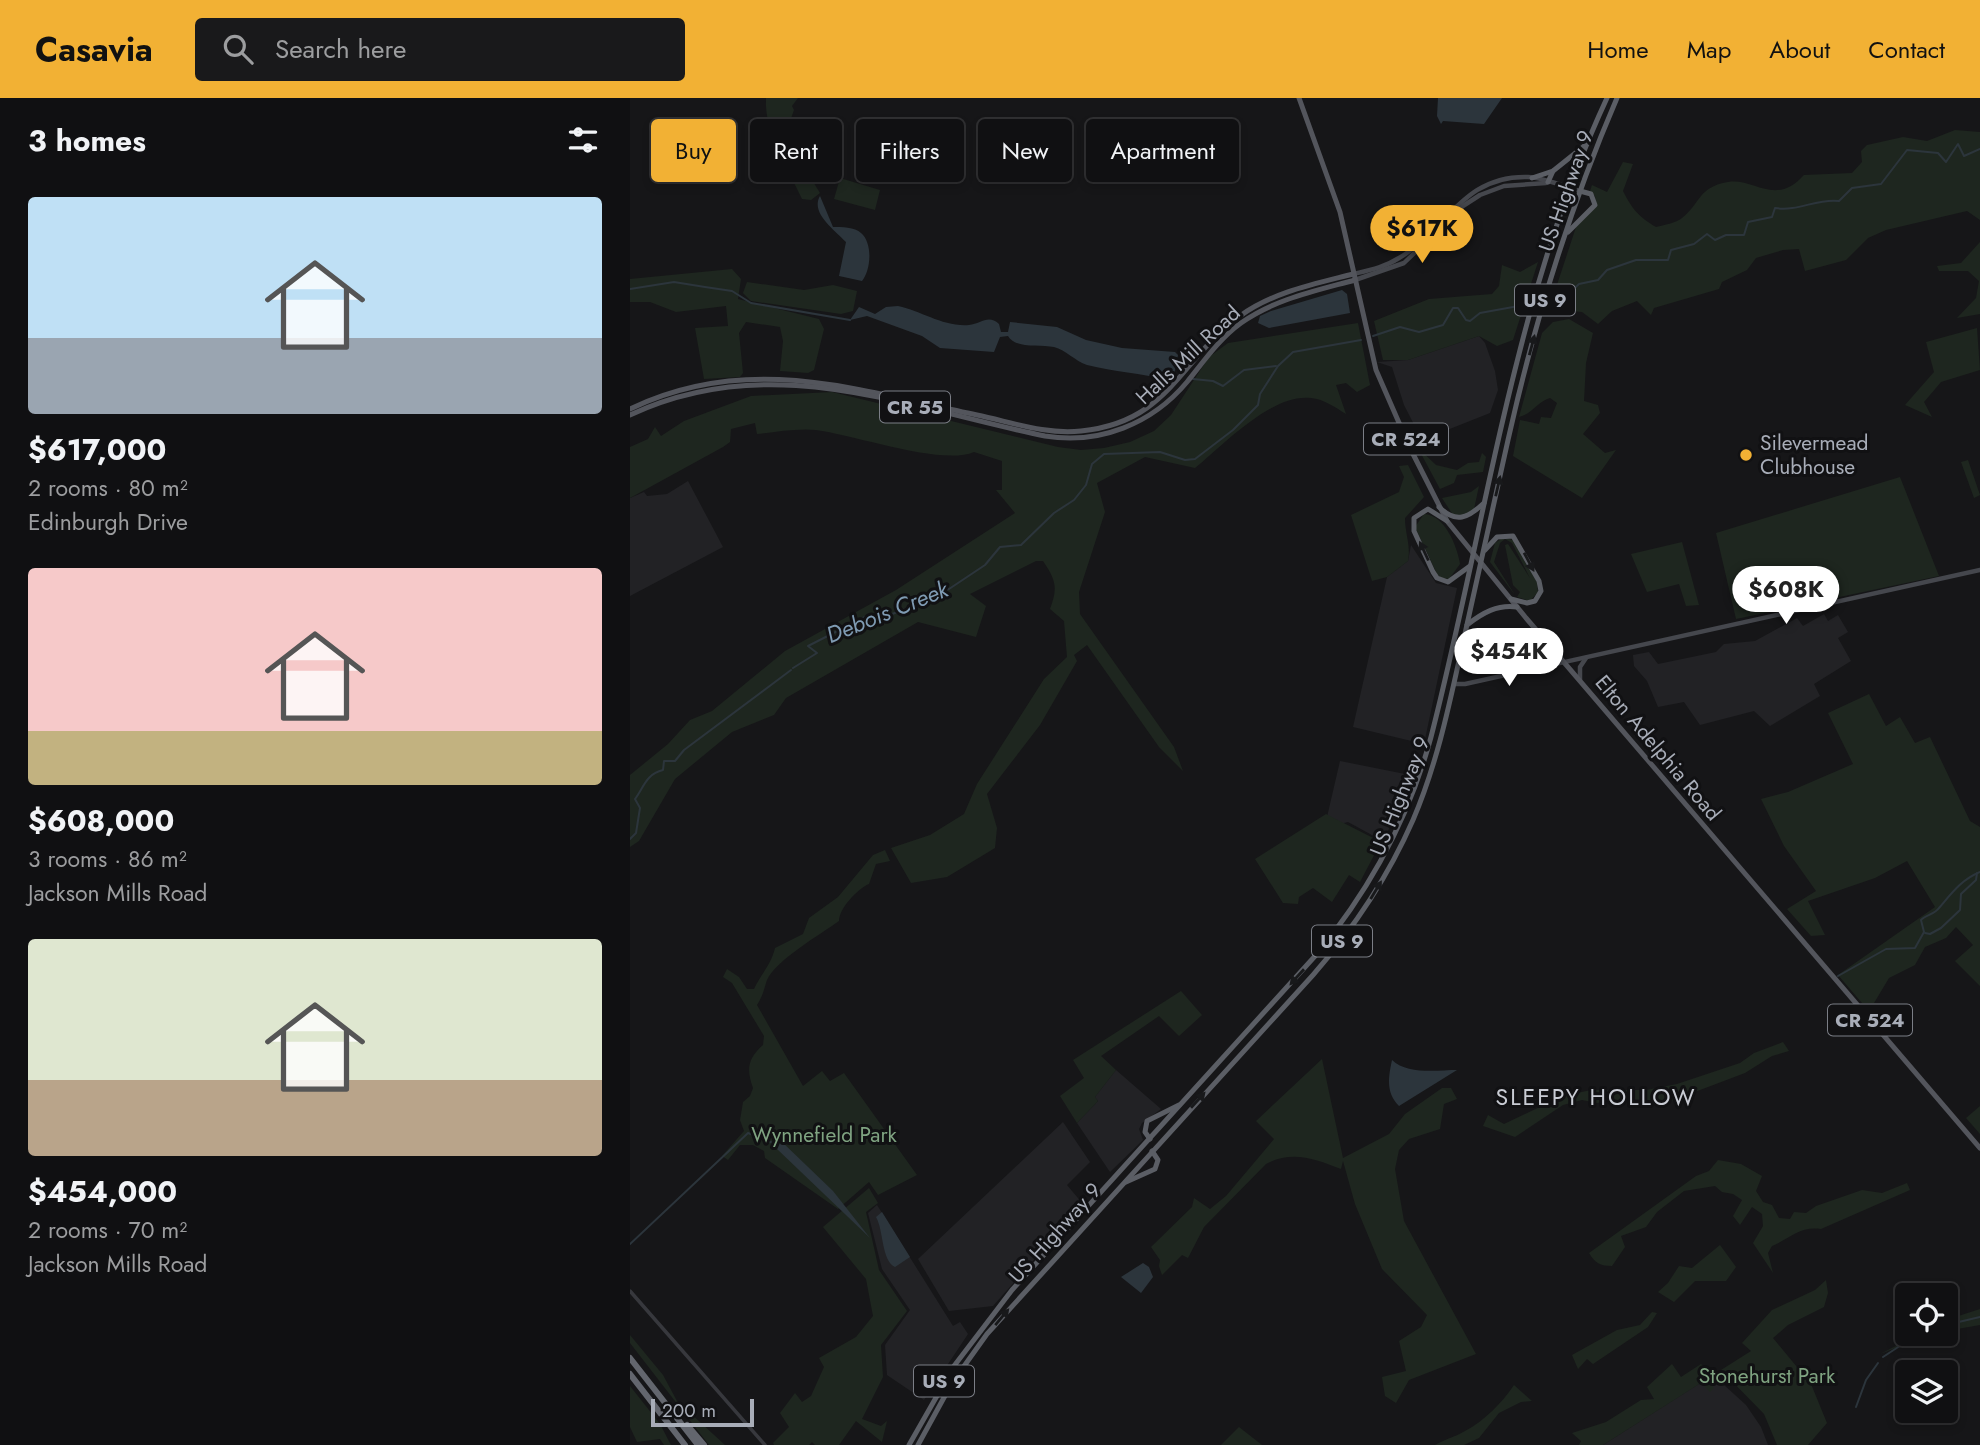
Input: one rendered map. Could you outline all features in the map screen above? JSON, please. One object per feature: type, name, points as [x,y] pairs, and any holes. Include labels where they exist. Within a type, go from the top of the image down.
[{"type":"highway","name":"US Highway 9","points":[[909,1445],[941,1386],[985,1324],[1316,956],[1349,913],[1379,864],[1405,812],[1427,751],[1514,372],[1571,189],[1607,98]]},
{"type":"highway","name":"US Highway 9","points":[[918,1445],[939,1403],[983,1339],[1313,975],[1366,907],[1416,811],[1442,738],[1516,406],[1580,191],[1617,98]]},
{"type":"highway","points":[[1532,177],[1553,171],[1589,142]]},
{"type":"highway","points":[[1548,182],[1553,171]]},
{"type":"highway","points":[[1566,234],[1595,205],[1593,197],[1580,191]]},
{"type":"highway","points":[[1439,507],[1451,517],[1462,518],[1484,503]]},
{"type":"highway","points":[[1447,521],[1428,509],[1414,518],[1414,531],[1433,572],[1437,578],[1448,582],[1470,566]]},
{"type":"highway","points":[[1483,552],[1495,539],[1503,535],[1513,537],[1519,544],[1541,591],[1537,599],[1530,603],[1511,599]]},
{"type":"highway","points":[[1467,625],[1485,612],[1503,606],[1517,607]]},
{"type":"highway","points":[[1163,1139],[1150,1139],[1145,1132],[1147,1121],[1183,1103]]},
{"type":"highway","points":[[1122,1184],[1155,1169],[1158,1160],[1152,1151],[1139,1152]]},
{"type":"highway","points":[[630,1358],[698,1445]]},
{"type":"highway","points":[[630,1374],[685,1445]]},
{"type":"highway","points":[[658,1394],[664,1397],[704,1445]]},
{"type":"main road","name":"Elton Adelphia Road","points":[[1299,98],[1340,212],[1376,370],[1447,521],[1517,607],[1980,1148]]},
{"type":"main road","points":[[1354,277],[1400,258],[1459,201],[1478,189],[1501,181],[1532,177],[1580,191]]},
{"type":"main road","points":[[1354,277],[1404,263],[1463,206],[1480,195],[1504,186],[1548,182]]},
{"type":"main road","name":"Halls Mill Road","points":[[630,415],[671,398],[712,388],[796,383],[837,389],[1045,436],[1076,438],[1103,435],[1138,422],[1162,406],[1225,336],[1259,311],[1289,298],[1354,277]]},
{"type":"main road","name":"Halls Mill Road","points":[[630,409],[670,393],[704,384],[760,378],[797,378],[838,384],[1036,429],[1074,432],[1107,426],[1134,416],[1183,381]]},
{"type":"main road","points":[[1454,684],[1565,663],[1980,570]]},
{"type":"main road","points":[[1545,667],[1553,649]]},
{"type":"main road","points":[[1580,680],[1580,667],[1586,658]]},
{"type":"street","points":[[630,1291],[765,1445]]},
{"type":"shaded area","points":[[1438,98],[1502,98],[1484,124],[1443,121],[1441,124],[1437,116]]},
{"type":"shaded area","points":[[820,196],[833,227],[855,230],[865,237],[869,257],[862,281],[839,276],[846,242],[821,215],[818,209]]},
{"type":"shaded area","points":[[1342,290],[1347,294],[1350,313],[1269,328],[1258,323],[1260,316],[1271,311]]},
{"type":"shaded area","points":[[898,306],[959,325],[984,320],[995,321],[1001,332],[1008,332],[1010,322],[1057,327],[1086,340],[1122,348],[1175,352],[1178,355],[1174,376],[1168,380],[1087,365],[1058,348],[1016,343],[1008,336],[1000,337],[994,352],[940,348],[922,336],[867,316],[850,320],[859,307],[875,314],[886,307]]},
{"type":"shaded area","points":[[1479,336],[1485,343],[1495,371],[1498,390],[1490,413],[1422,440],[1404,405],[1392,367],[1377,362],[1408,360]]},
{"type":"shaded area","points":[[688,481],[723,547],[630,596],[630,498],[644,492],[647,496],[667,494]]},
{"type":"shaded area","points":[[1411,545],[1436,583],[1457,588],[1424,744],[1353,727],[1387,577],[1408,561]]},
{"type":"shaded area","points":[[1824,614],[1828,621],[1838,615],[1848,632],[1838,638],[1851,661],[1814,684],[1820,696],[1770,726],[1754,711],[1700,725],[1684,702],[1658,707],[1647,681],[1634,666],[1633,655],[1649,652],[1658,664],[1716,652],[1724,644],[1755,641],[1797,618],[1803,626]]},
{"type":"shaded area","points":[[1340,761],[1415,776],[1383,841],[1348,822],[1340,824],[1327,817]]},
{"type":"shaded area","points":[[1392,1060],[1414,1070],[1457,1070],[1399,1106],[1390,1089]]},
{"type":"shaded area","points":[[1116,1070],[1161,1109],[1142,1123],[1139,1129],[1143,1140],[1110,1172],[1077,1123],[1098,1101],[1095,1097]]},
{"type":"shaded area","points":[[1063,1122],[1090,1162],[1067,1185],[1083,1204],[993,1306],[949,1311],[918,1259]]},
{"type":"shaded area","points":[[781,1141],[833,1191],[870,1238],[776,1148]]},
{"type":"shaded area","points":[[877,1205],[953,1326],[960,1322],[968,1334],[924,1400],[887,1375],[885,1345],[910,1310],[882,1269],[868,1213]]},
{"type":"shaded area","points":[[882,1212],[910,1257],[895,1267],[887,1258],[876,1217]]},
{"type":"shaded area","points":[[1143,1263],[1149,1267],[1153,1277],[1141,1293],[1121,1277]]},
{"type":"shaded area","points":[[1713,1375],[1746,1405],[1761,1427],[1768,1445],[1603,1445]]},
{"type":"green space","points":[[766,98],[798,98],[792,106],[794,110],[791,119],[768,119]]},
{"type":"green space","points":[[1955,130],[1980,132],[1980,220],[1967,211],[1886,230],[1868,238],[1846,260],[1805,271],[1799,249],[1783,250],[1756,258],[1747,270],[1722,282],[1719,289],[1654,308],[1651,315],[1637,301],[1612,311],[1598,324],[1582,312],[1549,309],[1576,227],[1596,206],[1595,196],[1590,191],[1592,185],[1607,192],[1623,162],[1633,164],[1623,191],[1637,212],[1656,227],[1679,220],[1705,192],[1718,184],[1738,182],[1765,189],[1784,189],[1804,175],[1852,173],[1862,162],[1861,151],[1867,145],[1903,137],[1927,141]]},
{"type":"green space","points":[[842,179],[880,190],[875,210],[834,199]]},
{"type":"green space","points":[[794,182],[813,182],[820,193],[811,200],[802,199]]},
{"type":"green space","points":[[1980,242],[1980,314],[1957,318],[1976,298],[1979,281],[1968,271],[1939,271],[1937,266],[1961,263]]},
{"type":"green space","points":[[1538,262],[1513,340],[1497,346],[1479,336],[1408,360],[1383,360],[1374,321],[1429,299],[1492,294],[1499,286],[1502,265],[1520,272]]},
{"type":"green space","points":[[732,269],[741,279],[738,299],[819,319],[824,329],[814,370],[808,373],[780,371],[783,341],[780,327],[746,322],[739,333],[743,373],[740,377],[704,379],[695,328],[728,326],[726,306],[676,312],[650,302],[630,302],[630,279]]},
{"type":"green space","points":[[747,282],[804,290],[833,285],[857,291],[853,311],[841,314],[751,301],[743,293]]},
{"type":"green space","points":[[1569,319],[1593,333],[1586,363],[1584,401],[1598,405],[1600,413],[1583,434],[1605,453],[1616,450],[1582,498],[1513,456],[1520,420],[1539,424],[1541,417],[1551,418],[1557,403],[1550,398],[1519,417],[1542,333],[1553,322]]},
{"type":"green space","points":[[1358,323],[1370,385],[1357,392],[1346,383],[1336,385],[1346,414],[1321,400],[1296,399],[1280,404],[1249,422],[1195,468],[1145,457],[1097,483],[1105,512],[1079,592],[1080,614],[1174,747],[1183,771],[1159,747],[1087,645],[1074,655],[1077,661],[1040,725],[987,794],[997,828],[995,848],[947,877],[911,883],[891,848],[930,835],[964,814],[977,784],[1044,679],[1067,657],[1064,621],[1050,609],[1055,590],[1053,579],[1043,561],[1036,561],[970,594],[986,606],[976,637],[918,622],[786,698],[774,715],[732,732],[675,779],[639,841],[630,847],[630,775],[668,744],[690,720],[712,711],[785,651],[896,590],[1015,513],[996,490],[1002,490],[1002,461],[974,452],[960,455],[920,453],[816,430],[757,434],[755,423],[731,429],[730,442],[723,447],[630,498],[630,447],[648,439],[655,427],[661,436],[684,421],[751,396],[832,392],[1058,447],[1081,450],[1104,448],[1130,442],[1154,431],[1171,415],[1209,357],[1228,343]]},
{"type":"green space","points":[[1977,328],[1980,370],[1941,382],[1924,402],[1932,417],[1905,405],[1934,372],[1926,342]]},
{"type":"green space","points":[[1418,448],[1436,465],[1457,470],[1468,463],[1479,462],[1482,453],[1486,457],[1483,472],[1457,475],[1454,483],[1440,489]]},
{"type":"green space","points":[[1968,460],[1980,495],[1974,498],[1961,462]]},
{"type":"green space","points":[[1408,465],[1424,497],[1405,518],[1408,561],[1387,577],[1372,581],[1351,515],[1399,492],[1404,477],[1399,466]]},
{"type":"green space","points":[[1900,477],[1939,576],[1736,619],[1716,533]]},
{"type":"green space","points":[[1479,486],[1474,509],[1467,515],[1453,515],[1442,498],[1471,492]]},
{"type":"green space","points":[[1424,514],[1444,526],[1456,549],[1460,564],[1449,579],[1441,578],[1437,574],[1415,527]]},
{"type":"green space","points":[[1504,537],[1515,541],[1537,582],[1538,592],[1530,601],[1517,597],[1520,592],[1513,585],[1505,545],[1508,544],[1530,578],[1512,543],[1505,539],[1500,543],[1494,562],[1515,595],[1490,562],[1495,543]]},
{"type":"green space","points":[[1682,542],[1699,605],[1686,606],[1679,584],[1647,592],[1631,554]]},
{"type":"green space","points":[[1869,694],[1886,726],[1900,717],[1915,743],[1930,737],[1970,821],[1980,827],[1980,986],[1955,961],[1973,945],[1956,927],[1946,938],[1925,947],[1915,965],[1889,978],[1874,1003],[1862,1003],[1838,975],[1935,907],[1907,861],[1875,878],[1808,901],[1825,935],[1811,936],[1787,909],[1816,891],[1784,846],[1761,799],[1788,792],[1853,764],[1828,713]]},
{"type":"green space","points":[[1326,814],[1381,842],[1360,882],[1349,875],[1332,902],[1313,888],[1299,897],[1298,904],[1283,903],[1255,859]]},
{"type":"green space","name":"Wynnefield Park","points":[[885,850],[890,861],[876,864],[869,884],[850,900],[839,921],[789,956],[772,972],[757,1005],[803,1086],[822,1071],[830,1081],[844,1073],[917,1175],[878,1195],[869,1182],[838,1209],[765,1158],[764,1151],[753,1145],[740,1145],[728,1160],[722,1156],[744,1131],[740,1120],[743,1102],[750,1096],[753,1088],[751,1059],[763,1045],[764,1036],[732,983],[723,977],[727,969],[739,977],[747,989],[754,989],[775,948],[803,934],[809,918],[838,897],[873,855]]},
{"type":"green space","points":[[1181,991],[1202,1015],[1179,1036],[1159,1016],[1101,1056],[1116,1070],[1095,1097],[1098,1101],[1077,1123],[1060,1096],[1084,1078],[1073,1060]]},
{"type":"green space","points":[[1783,1042],[1789,1051],[1772,1056],[1745,1073],[1671,1101],[1624,1099],[1597,1103],[1582,1100],[1563,1105],[1515,1137],[1483,1126],[1488,1115],[1504,1124],[1563,1096],[1591,1090],[1646,1090],[1677,1084],[1740,1063],[1754,1053]]},
{"type":"green space","points":[[1322,1059],[1343,1158],[1389,1134],[1405,1114],[1442,1088],[1451,1088],[1457,1099],[1444,1104],[1440,1129],[1409,1139],[1399,1150],[1395,1169],[1404,1221],[1476,1354],[1409,1380],[1396,1403],[1385,1396],[1382,1377],[1406,1371],[1399,1341],[1421,1327],[1427,1315],[1382,1269],[1355,1204],[1343,1161],[1341,1169],[1313,1159],[1294,1157],[1285,1157],[1266,1164],[1204,1227],[1188,1258],[1182,1255],[1162,1275],[1160,1260],[1151,1247],[1192,1207],[1194,1198],[1210,1209],[1226,1196],[1274,1139],[1256,1121]]},
{"type":"green space","points":[[1980,1106],[1980,1134],[1966,1118]]},
{"type":"green space","points":[[1718,1160],[1741,1164],[1762,1176],[1756,1191],[1763,1202],[1772,1205],[1779,1218],[1790,1219],[1794,1212],[1806,1213],[1816,1206],[1862,1190],[1882,1193],[1907,1183],[1910,1190],[1821,1229],[1801,1231],[1772,1246],[1768,1253],[1773,1273],[1753,1243],[1763,1226],[1762,1214],[1752,1207],[1740,1225],[1733,1216],[1742,1200],[1733,1194],[1722,1192],[1715,1186],[1684,1191],[1657,1212],[1646,1227],[1621,1236],[1625,1247],[1612,1266],[1598,1263],[1591,1256],[1589,1253],[1696,1176],[1709,1171]]},
{"type":"green space","points":[[869,1188],[878,1203],[866,1212],[879,1270],[907,1311],[881,1345],[883,1377],[862,1419],[881,1426],[887,1421],[882,1442],[856,1421],[839,1445],[815,1445],[812,1442],[809,1445],[774,1445],[789,1427],[780,1413],[795,1393],[802,1402],[811,1396],[824,1367],[819,1358],[856,1337],[873,1316],[866,1279],[823,1227]]},
{"type":"green space","points":[[1720,1245],[1736,1267],[1726,1281],[1695,1281],[1674,1302],[1658,1292],[1668,1283],[1679,1266],[1692,1268]]},
{"type":"green space","name":"Stonehurst Park","points":[[1826,1280],[1828,1293],[1824,1307],[1788,1325],[1773,1338],[1811,1384],[1827,1423],[1808,1445],[1777,1445],[1764,1414],[1721,1370],[1751,1351],[1742,1343],[1772,1310],[1815,1290]]},
{"type":"green space","points":[[1980,1309],[1980,1325],[1958,1329],[1958,1316]]},
{"type":"green space","points":[[1652,1312],[1657,1313],[1648,1327],[1593,1364],[1587,1359],[1578,1369],[1572,1355],[1617,1330],[1640,1325]]},
{"type":"green space","points":[[630,1335],[663,1375],[677,1401],[725,1445],[709,1445],[630,1343]]},
{"type":"green space","points":[[1672,1364],[1681,1377],[1701,1364],[1713,1375],[1706,1380],[1714,1388],[1710,1392],[1702,1384],[1704,1381],[1603,1445],[1579,1445],[1581,1441],[1572,1433],[1606,1422],[1641,1400],[1654,1399],[1647,1387]]},
{"type":"green space","points":[[1514,1385],[1532,1401],[1521,1402],[1499,1413],[1479,1438],[1464,1445],[1435,1445],[1479,1422],[1498,1405]]},
{"type":"green space","points":[[630,1386],[660,1424],[671,1445],[664,1445],[660,1439],[637,1442],[630,1427]]},
{"type":"green space","points":[[1239,1427],[1262,1445],[1221,1445]]},
{"type":"waterway","name":"Debois Creek","points":[[1556,300],[1566,296],[1579,284],[1598,280],[1607,270],[1636,260],[1668,260],[1671,250],[1694,244],[1707,234],[1715,240],[1726,235],[1744,235],[1748,222],[1772,217],[1775,208],[1839,201],[1852,188],[1881,184],[1907,150],[1938,153],[1946,162],[1958,144],[1964,156],[1980,149]]},
{"type":"waterway","points":[[630,289],[674,282],[732,291],[751,303],[850,320]]},
{"type":"waterway","name":"Debois Creek","points":[[1373,336],[1400,327],[1419,332],[1443,325],[1453,308],[1458,308],[1466,320],[1470,321],[1480,313],[1524,305]]},
{"type":"waterway","name":"Debois Creek","points":[[793,668],[817,653],[808,646],[865,617],[869,623],[905,609],[928,594],[949,589],[985,565],[1000,547],[1021,545],[1054,513],[1074,500],[1086,485],[1092,464],[1104,454],[1160,452],[1185,460],[1195,459],[1233,430],[1258,405],[1260,394],[1278,366],[1293,352],[1361,340]]},
{"type":"waterway","points":[[1193,379],[1213,381],[1223,386],[1244,370],[1276,366]]},
{"type":"waterway","name":"Debois Creek","points":[[630,839],[636,833],[640,808],[635,799],[649,778],[663,770],[664,761],[675,761],[684,750],[791,670]]},
{"type":"waterway","points":[[1838,976],[1886,949],[1915,948],[1924,932],[1921,920],[1937,910],[1962,883],[1980,872]]},
{"type":"waterway","points":[[1925,933],[1930,934],[1941,928],[1960,910],[1961,894],[1976,880],[1977,873]]},
{"type":"waterway","points":[[630,1244],[748,1133],[778,1145]]},
{"type":"waterway","points":[[1958,1322],[1980,1317]]},
{"type":"waterway","points":[[1883,1357],[1900,1346]]},
{"type":"waterway","points":[[1856,1407],[1866,1380],[1878,1363]]},
{"type":"place","name":"Silevermead Clubhouse","points":[[1746,455]]},
{"type":"district","name":"SLEEPY HOLLOW","points":[[1596,1097]]}]
